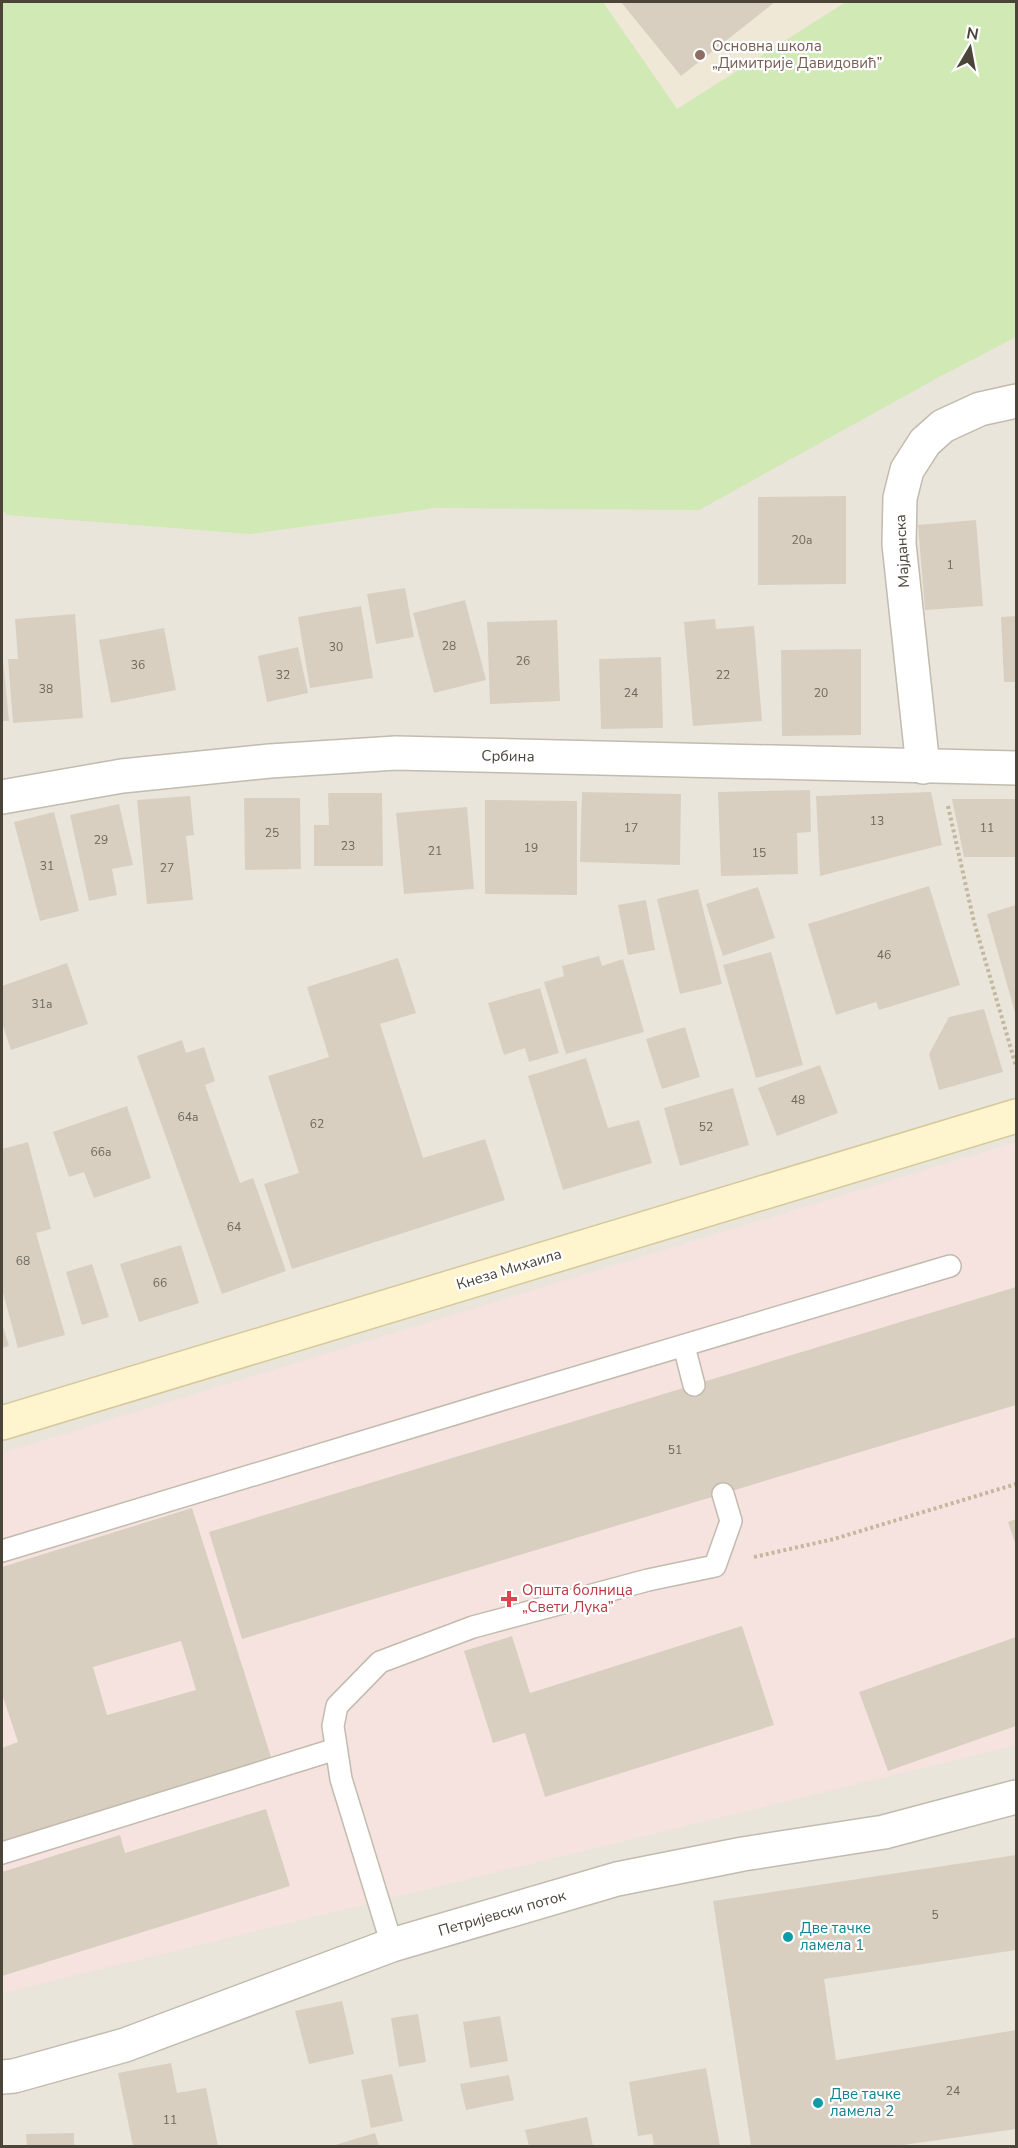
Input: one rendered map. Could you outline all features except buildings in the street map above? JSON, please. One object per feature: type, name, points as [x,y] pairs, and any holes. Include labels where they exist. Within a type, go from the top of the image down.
[{"type":"main road","name":"Кнеза Михаила","points":[[2,1423],[1017,1116]]},
{"type":"street","name":"Мајданска","points":[[931,767],[899,544],[900,498],[907,470],[925,442],[943,426],[980,409],[1017,401]]},
{"type":"street","name":"Србина","points":[[2,797],[122,776],[270,761],[396,753],[1017,768]]},
{"type":"street","name":"Петријевски поток","points":[[2,2077],[14,2076],[125,2045],[392,1945],[617,1879],[743,1854],[884,1832],[1017,1797]]},
{"type":"lane","points":[[2,1551],[950,1266]]},
{"type":"lane","points":[[684,1346],[694,1385]]},
{"type":"lane","points":[[392,1945],[341,1779],[333,1726],[337,1706],[380,1662],[473,1627],[648,1580],[715,1566],[731,1521],[723,1494]]},
{"type":"lane","points":[[2,1853],[336,1749]]},
{"type":"path","points":[[931,767],[1017,1066]]},
{"type":"path","points":[[715,1566],[834,1539],[1017,1484]]},
{"type":"shaded area","points":[[2,2],[1016,2],[1016,2146],[2,2146]]},
{"type":"shaded area","name":"Основна школа „Димитрије Давидовић”","points":[[599,2],[846,2],[677,109]]},
{"type":"shaded area","name":"Општа болница „Свети Лука”","points":[[1016,1142],[1016,1745],[2,1993],[2,1453]]},
{"type":"green space","points":[[2,2],[603,2],[677,109],[846,2],[1016,2],[1016,337],[699,510],[435,508],[250,534],[7,515],[2,510]]},
{"type":"place","name":"Основна школа „Димитрије Давидовић”","points":[[700,55]]},
{"type":"place","name":"Општа болница „Свети Лука”","points":[[509,1599]]},
{"type":"place","name":"Две тачке ламела 1","points":[[788,1937]]},
{"type":"place","name":"Две тачке ламела 2","points":[[818,2103]]}]
